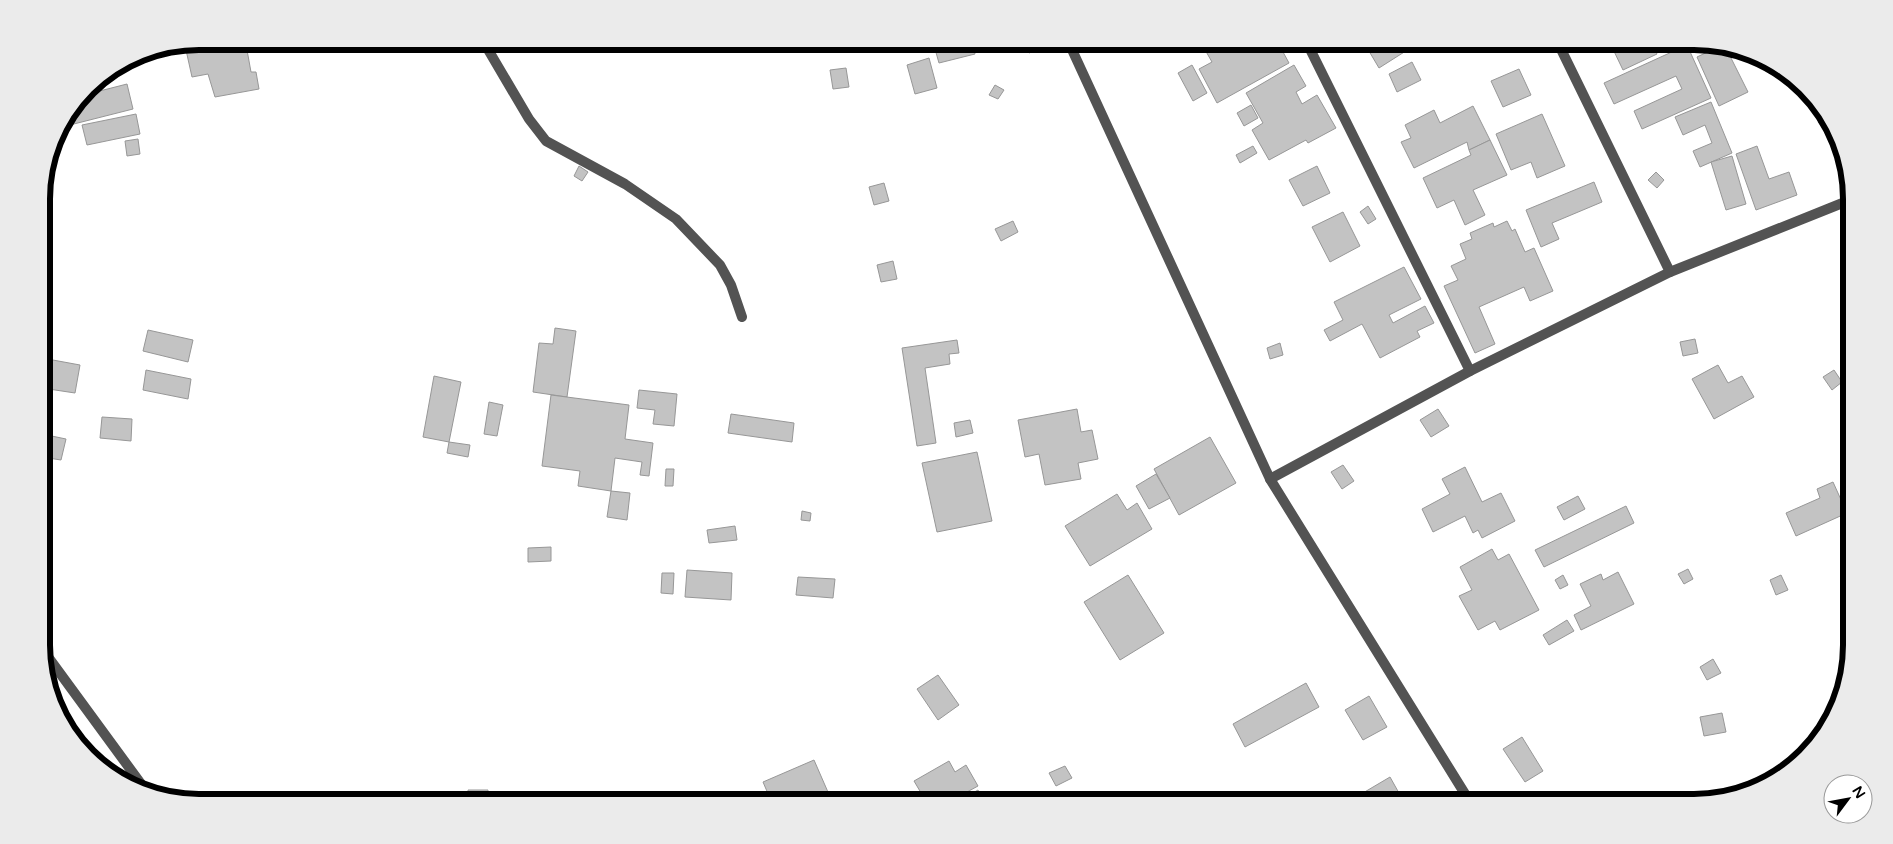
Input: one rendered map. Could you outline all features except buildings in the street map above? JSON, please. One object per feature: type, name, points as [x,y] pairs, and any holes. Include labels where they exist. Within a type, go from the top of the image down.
[{"type":"street","points":[[488,50],[529,119],[546,141],[625,184],[676,219],[720,265],[731,285],[742,318]]},
{"type":"street","points":[[1072,50],[1270,479],[1465,794]]},
{"type":"street","points":[[1310,50],[1470,371]]},
{"type":"street","points":[[1561,50],[1670,272]]},
{"type":"street","points":[[1270,479],[1470,371],[1670,272],[1843,203]]},
{"type":"street","points":[[51,661],[139,782]]}]
